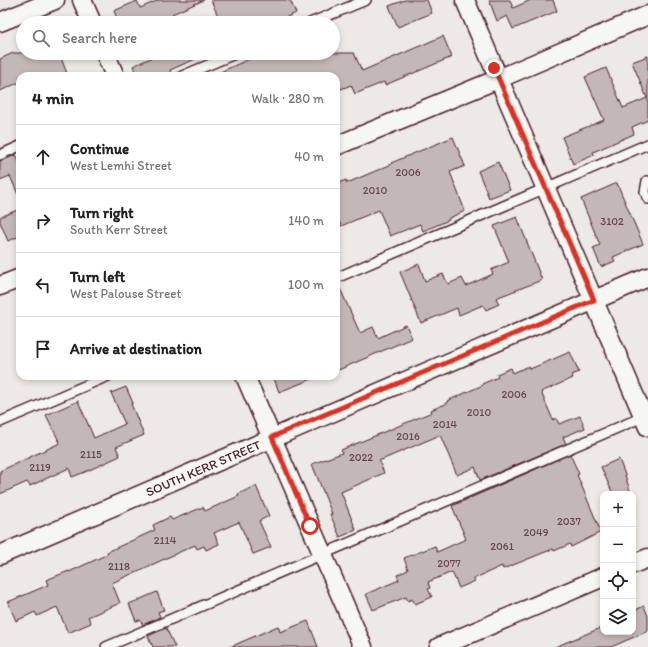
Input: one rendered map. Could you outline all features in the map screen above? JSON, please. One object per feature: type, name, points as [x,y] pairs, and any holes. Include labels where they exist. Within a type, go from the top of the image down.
[{"type":"street","points":[[0,22],[55,0]]},
{"type":"street","points":[[82,0],[89,16]]},
{"type":"street","points":[[465,0],[498,79],[647,419]]},
{"type":"street","points":[[340,144],[648,15]]},
{"type":"street","points":[[108,60],[113,72]]},
{"type":"street","name":"SOUTH KERR STREET","points":[[0,555],[272,437],[648,277]]},
{"type":"street","points":[[0,286],[16,280]]},
{"type":"street","points":[[247,380],[363,647]]},
{"type":"street","points":[[636,563],[648,558]]},
{"type":"street","points":[[439,647],[600,578]]},
{"type":"lane","points":[[327,16],[366,0]]},
{"type":"lane","points":[[192,72],[220,60]]},
{"type":"lane","points":[[340,276],[648,144]]},
{"type":"lane","points":[[0,155],[16,148]]},
{"type":"lane","points":[[648,181],[645,192],[648,199]]},
{"type":"lane","points":[[0,422],[99,380]]},
{"type":"lane","points":[[106,647],[322,554],[647,419]]},
{"type":"building","points":[[159,0],[204,0],[172,14],[173,16],[116,16],[114,11],[137,1],[140,8]]},
{"type":"building","points":[[211,0],[290,0],[296,13],[289,16],[218,16]]},
{"type":"building","points":[[405,0],[427,0],[432,13],[398,27],[389,6]]},
{"type":"building","points":[[489,0],[510,0],[513,8],[531,0],[553,0],[557,11],[513,29],[507,16],[497,21]]},
{"type":"building","points":[[443,36],[452,57],[385,85],[384,82],[355,94],[351,85],[340,89],[340,72],[220,72],[247,60],[340,60],[340,53],[354,53],[362,71]]},
{"type":"building","points":[[16,53],[16,60],[62,60],[66,72],[16,72],[16,84],[0,91],[0,59]]},
{"type":"building","points":[[648,56],[648,120],[632,127],[634,134],[593,152],[594,155],[573,164],[562,137],[604,120],[585,77],[606,68],[623,108],[647,98],[632,62]]},
{"type":"building","points":[[146,60],[193,60],[170,70],[171,72],[135,72],[133,66]]},
{"type":"building","points":[[453,137],[465,166],[450,172],[465,211],[449,218],[449,220],[423,231],[420,224],[390,236],[379,210],[341,226],[340,182],[346,180],[347,183],[392,164],[391,163]]},
{"type":"building","points":[[16,155],[16,190],[10,176],[0,180],[0,161]]},
{"type":"building","points":[[498,162],[510,190],[489,198],[478,171]]},
{"type":"building","points":[[617,183],[643,244],[613,257],[615,261],[601,267],[593,248],[600,245],[581,199]]},
{"type":"building","points":[[16,211],[16,238],[8,241],[0,222],[0,217]]},
{"type":"building","points":[[517,217],[542,280],[496,298],[499,304],[486,310],[483,305],[459,315],[457,308],[421,323],[400,272],[419,264],[425,281],[443,274],[448,284],[462,278],[466,286],[493,274],[491,270],[509,262],[494,226]]},
{"type":"building","points":[[340,288],[360,333],[373,327],[378,338],[406,325],[412,338],[340,369]]},
{"type":"building","points":[[570,352],[579,372],[572,375],[573,378],[541,392],[553,420],[556,418],[559,424],[580,416],[585,428],[563,437],[566,444],[480,480],[475,467],[457,475],[440,435],[379,461],[384,473],[341,492],[356,530],[340,537],[312,464],[342,453],[341,450],[432,412],[431,410],[448,403],[447,401],[498,377],[497,374],[511,368],[513,373],[529,366],[530,369]]},
{"type":"building","points":[[274,380],[309,380],[279,392]]},
{"type":"building","points":[[126,387],[133,403],[131,404],[144,435],[116,447],[120,456],[72,477],[69,468],[30,486],[27,482],[0,494],[0,471],[60,443],[46,415],[78,401],[94,438],[125,424],[111,393]]},
{"type":"building","points":[[570,454],[579,474],[577,475],[600,532],[571,547],[570,544],[554,551],[553,549],[503,569],[502,566],[473,579],[475,581],[459,588],[452,572],[428,582],[430,588],[428,589],[432,597],[415,604],[412,599],[408,601],[406,597],[373,610],[366,594],[399,580],[397,575],[408,570],[404,558],[435,546],[437,552],[466,539],[452,506]]},
{"type":"building","points":[[619,459],[630,491],[612,491],[601,467]]},
{"type":"building","points":[[256,486],[269,516],[259,521],[271,547],[253,554],[239,522],[214,533],[219,544],[206,550],[204,546],[197,549],[195,545],[112,583],[120,603],[88,617],[91,623],[68,633],[57,607],[37,616],[35,612],[16,621],[8,602],[48,585],[46,580],[69,572],[108,554],[107,552],[155,530],[153,525],[170,517],[172,520],[203,507],[205,511],[239,496],[238,494]]},
{"type":"building","points":[[157,592],[164,610],[158,612],[160,617],[143,625],[140,620],[136,621],[129,604]]},
{"type":"building","points":[[644,606],[648,616],[648,631],[611,647],[555,647],[600,628],[600,635],[636,635],[636,610]]},
{"type":"building","points":[[308,621],[318,647],[230,647],[278,626],[280,632]]},
{"type":"building","points":[[166,628],[175,647],[153,647],[148,636]]},
{"type":"route","points":[[310,526],[272,437],[594,300],[494,68]]}]
